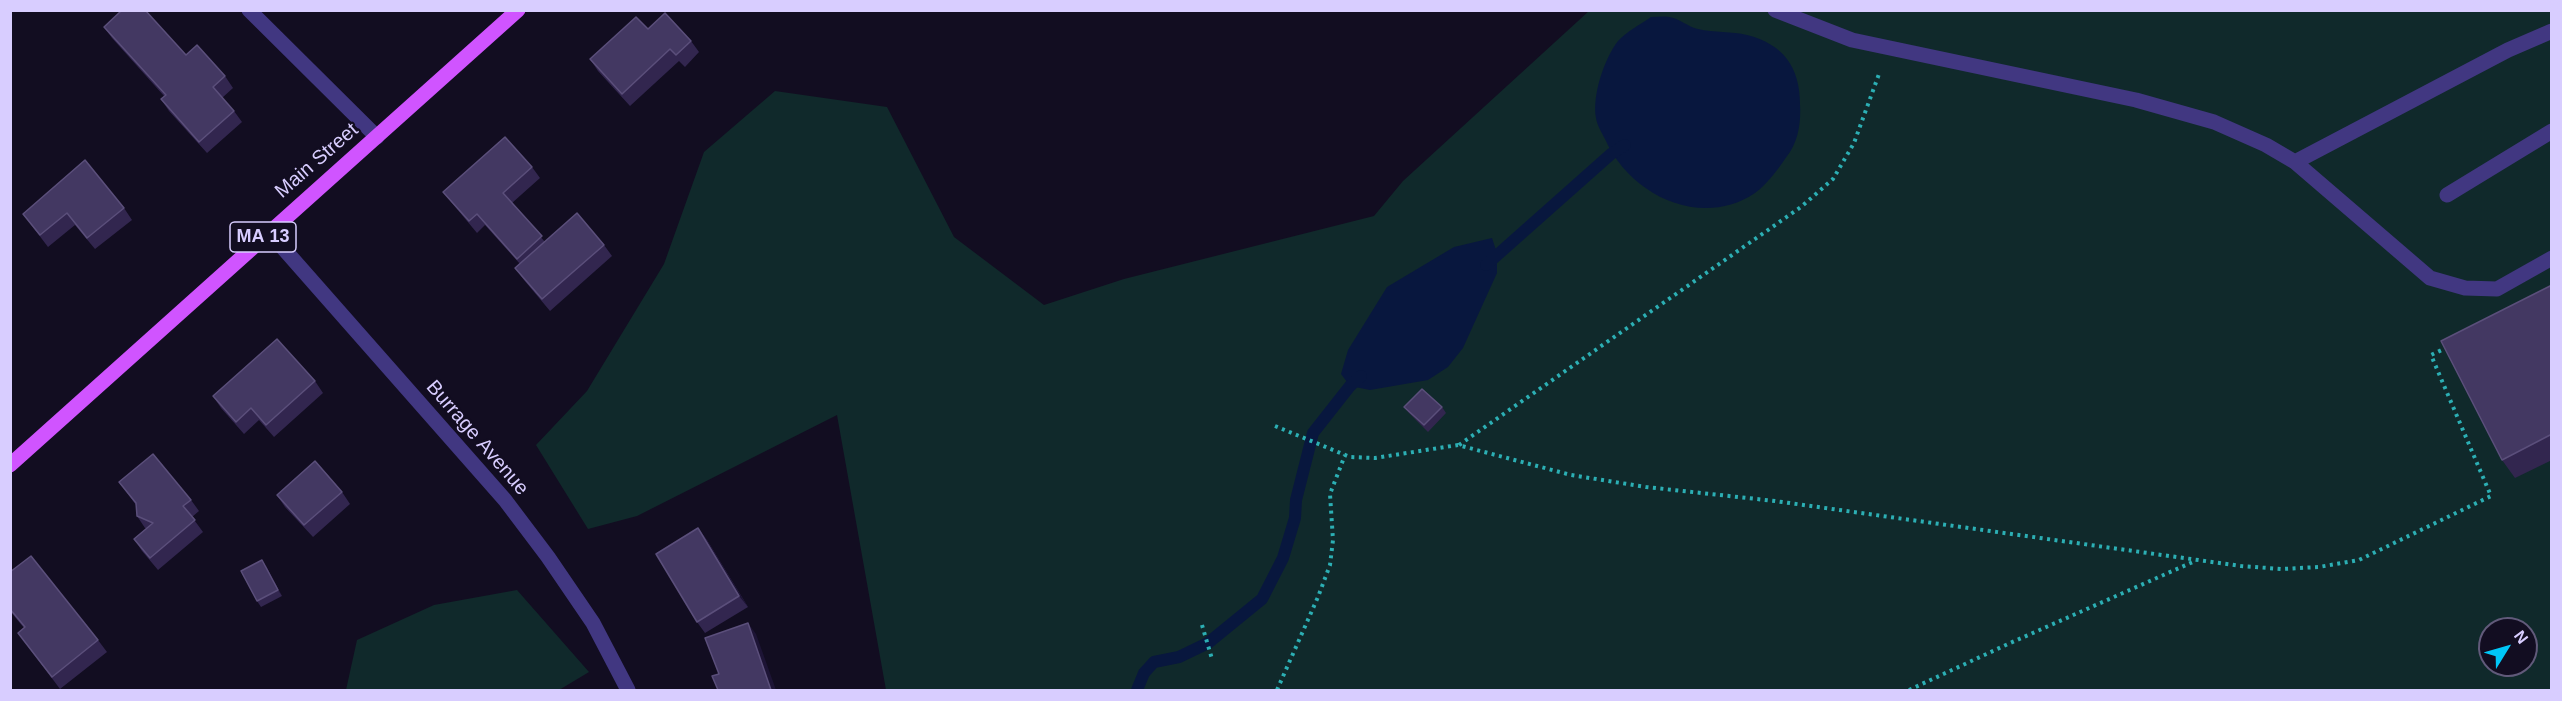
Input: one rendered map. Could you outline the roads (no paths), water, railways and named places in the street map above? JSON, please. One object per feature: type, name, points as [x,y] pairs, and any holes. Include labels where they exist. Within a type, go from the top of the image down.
[{"type":"main road","name":"Main Street","points":[[10,465],[518,10]]},
{"type":"street","points":[[249,10],[376,136]]},
{"type":"street","points":[[1775,10],[1852,40],[2136,100],[2214,122],[2266,145],[2295,162],[2430,278],[2465,288],[2498,289],[2552,258]]},
{"type":"street","points":[[2295,162],[2508,50],[2552,31]]},
{"type":"street","points":[[2447,195],[2552,131]]},
{"type":"street","name":"Burrage Avenue","points":[[269,232],[505,500],[548,557],[593,623],[628,690]]},
{"type":"water","points":[[1651,17],[1673,18],[1698,29],[1741,34],[1760,39],[1780,51],[1793,68],[1799,91],[1800,116],[1799,129],[1793,147],[1765,184],[1755,193],[1734,204],[1712,208],[1690,207],[1668,200],[1649,190],[1631,176],[1616,159],[1601,132],[1595,109],[1600,78],[1608,58],[1618,41]]},
{"type":"water","points":[[1492,238],[1497,253],[1497,273],[1463,348],[1448,367],[1428,380],[1370,390],[1350,386],[1341,374],[1348,350],[1387,287],[1454,247]]},
{"type":"waterway","points":[[1486,265],[1611,154],[1625,145]]},
{"type":"waterway","points":[[1137,690],[1144,673],[1154,662],[1179,657],[1208,643],[1262,599],[1283,558],[1295,518],[1296,500],[1313,433],[1350,386],[1361,376]]}]
